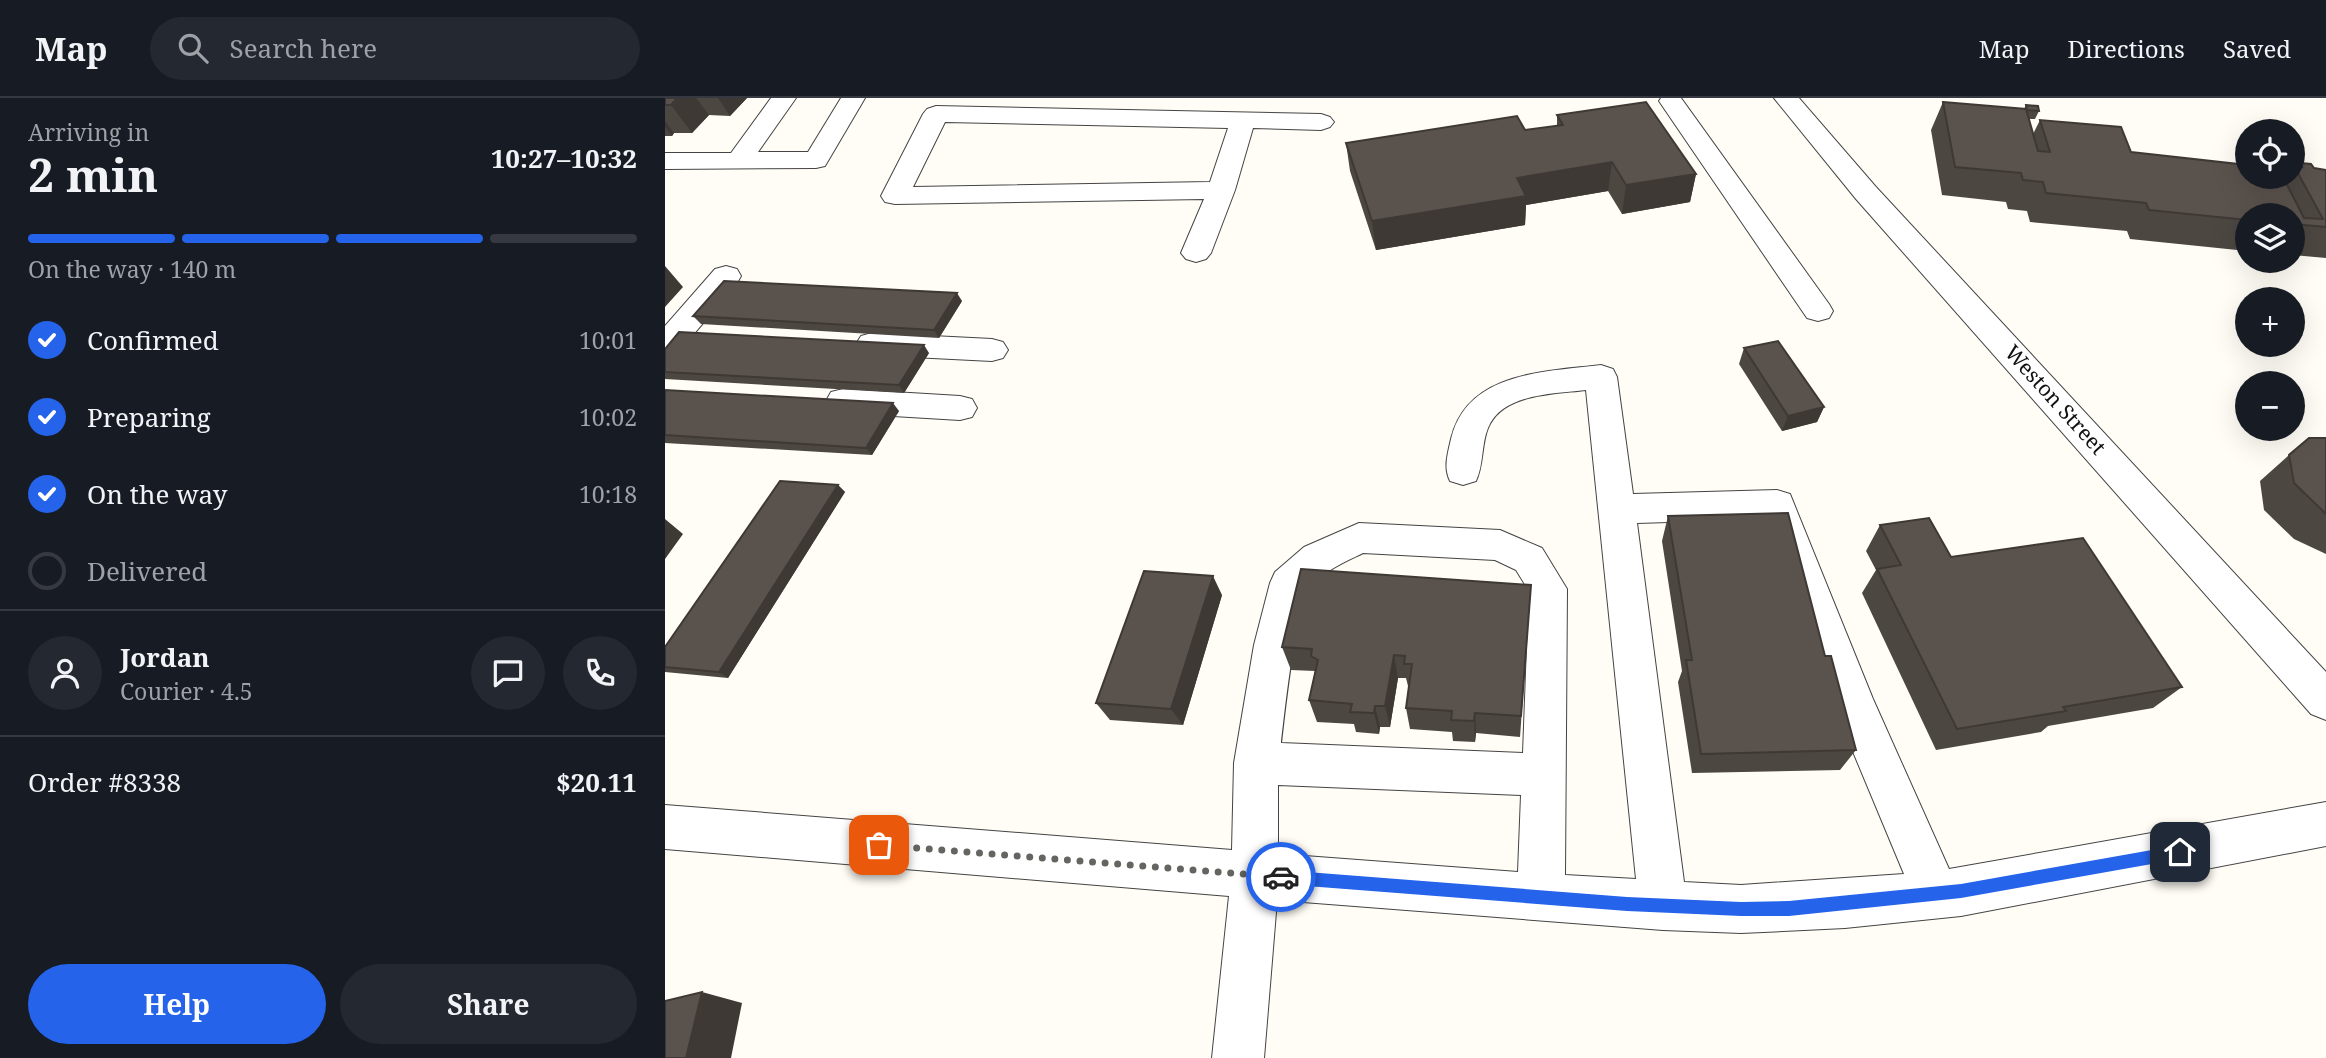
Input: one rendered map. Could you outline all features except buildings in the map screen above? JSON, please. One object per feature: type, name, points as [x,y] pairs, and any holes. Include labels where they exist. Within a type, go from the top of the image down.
[{"type":"street","name":"Weston Street","points":[[1786,98],[1866,194],[2326,701]]},
{"type":"street","points":[[1671,101],[1818,311]]},
{"type":"street","points":[[665,161],[738,161],[816,160],[809,112],[738,161]]},
{"type":"street","points":[[1221,190],[895,196],[936,114],[1321,122]]},
{"type":"street","points":[[1196,253],[1221,190],[1243,120]]},
{"type":"street","points":[[671,340],[726,276]]},
{"type":"street","points":[[671,340],[718,335]]},
{"type":"street","points":[[841,342],[992,350]]},
{"type":"street","points":[[1463,471],[1472,426],[1486,405],[1506,390],[1601,377],[1663,906]]},
{"type":"street","points":[[812,399],[960,408]]},
{"type":"street","points":[[1616,509],[1777,504],[1852,699],[1935,895]]},
{"type":"street","points":[[1238,1058],[1255,875],[1256,763],[1274,645],[1289,583],[1317,558],[1359,538],[1372,538],[1500,545],[1529,559],[1548,589],[1541,898]]},
{"type":"street","points":[[1256,763],[1543,775]]},
{"type":"street","points":[[665,827],[1541,898],[1663,906],[1789,908],[1935,895],[2131,862],[2326,824]]},
{"type":"way so far","points":[[879,845],[1281,877]]},
{"type":"route","points":[[1281,877],[1627,904],[1741,909],[1789,908],[1907,899],[2180,852]]}]
